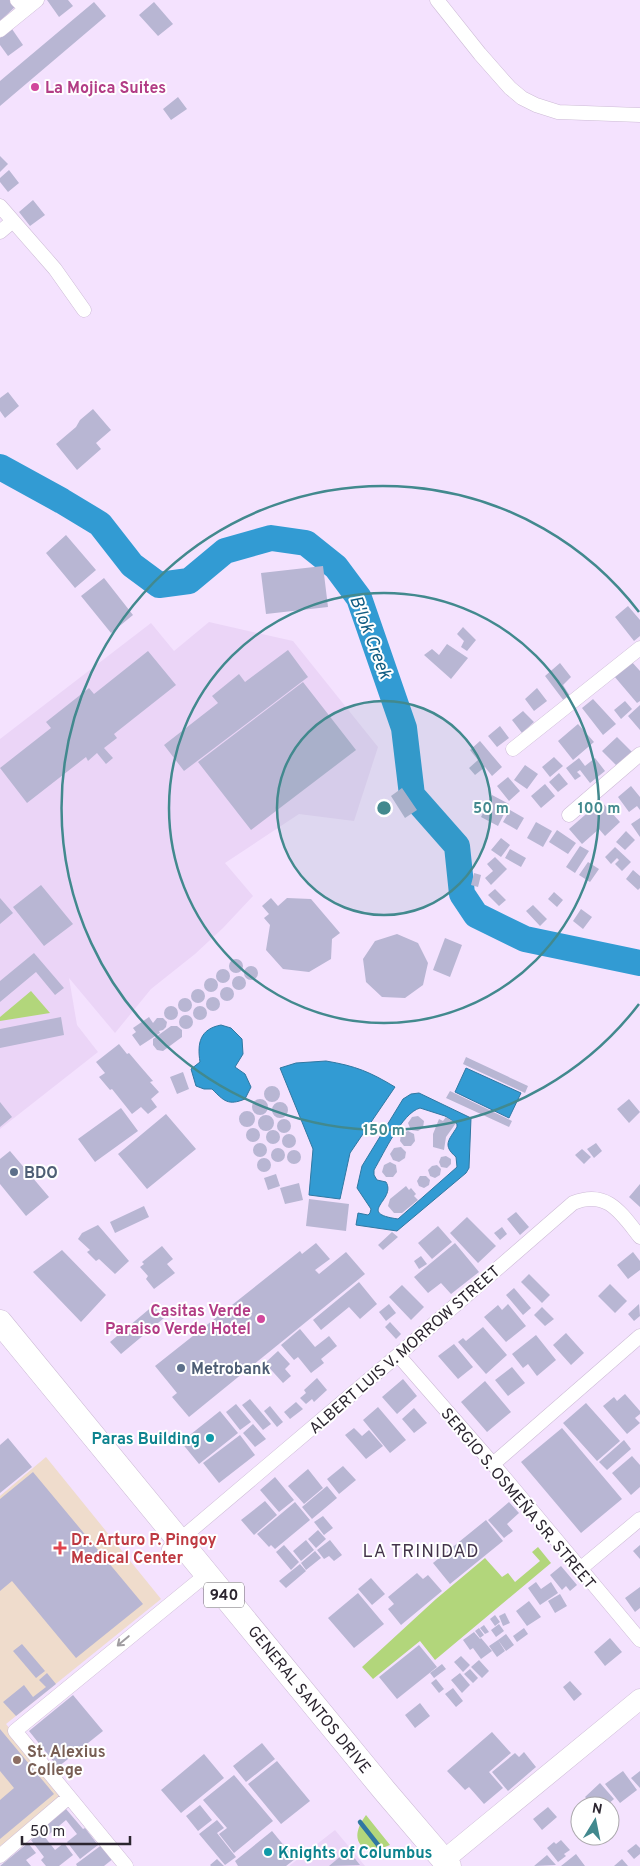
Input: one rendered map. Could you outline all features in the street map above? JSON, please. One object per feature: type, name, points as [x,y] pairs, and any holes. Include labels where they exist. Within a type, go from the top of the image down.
[{"type":"highway","name":"GENERAL SANTOS DRIVE","points":[[0,1322],[201,1578],[439,1865]]},
{"type":"highway","name":"GENERAL SANTOS DRIVE","points":[[0,1343],[174,1544]]},
{"type":"main road","points":[[439,1865],[640,1699]]},
{"type":"street","points":[[0,30],[22,5],[37,0]]},
{"type":"street","points":[[437,0],[480,54],[510,88],[522,98],[558,112],[640,115]]},
{"type":"street","points":[[0,206],[55,269],[84,310]]},
{"type":"street","points":[[0,232],[12,221]]},
{"type":"street","points":[[513,749],[637,656]]},
{"type":"street","points":[[569,815],[640,754]]},
{"type":"street","name":"ALBERT LUIS V. MORROW STREET","points":[[174,1544],[398,1356],[573,1203],[585,1198],[599,1198],[622,1214],[640,1237]]},
{"type":"street","points":[[493,1464],[640,1336]]},
{"type":"street","name":"SERGIO S. OSMEÑA SR. STREET","points":[[398,1356],[493,1464],[640,1640]]},
{"type":"street","points":[[580,1569],[640,1519]]},
{"type":"street","points":[[126,1866],[15,1731],[201,1578]]},
{"type":"street","points":[[0,1856],[69,1797]]},
{"type":"shaded area","points":[[209,622],[293,641],[378,747],[354,821],[299,814],[225,863],[253,896],[195,954],[151,989],[115,1033],[69,978],[77,1025],[98,1052],[0,1129],[0,739],[151,623],[174,651]]},
{"type":"shaded area","name":"Dr. Arturo P. Pingoy Medical Center","points":[[46,1457],[161,1599],[6,1724],[64,1794],[0,1847],[0,1496]]},
{"type":"shaded area","points":[[335,1830],[365,1866],[289,1866]]},
{"type":"green space","points":[[31,991],[50,1013],[0,1021],[0,1017]]},
{"type":"green space","points":[[538,1547],[551,1563],[435,1660],[420,1641],[373,1679],[362,1667],[436,1599],[485,1558],[502,1577],[508,1573],[515,1582],[540,1561],[532,1552]]},
{"type":"green space","points":[[366,1815],[390,1845],[372,1852],[361,1845],[357,1836],[359,1826]]},
{"type":"water","points":[[221,1025],[231,1028],[242,1039],[243,1054],[235,1067],[245,1074],[251,1087],[245,1099],[239,1101],[227,1101],[212,1089],[196,1086],[191,1069],[200,1062],[199,1049],[204,1033]]},
{"type":"water","points":[[326,1061],[362,1070],[395,1087],[350,1153],[340,1199],[309,1195],[313,1149],[280,1068],[296,1063]]},
{"type":"water","points":[[466,1068],[521,1093],[509,1118],[455,1092]]},
{"type":"water","points":[[419,1093],[471,1118],[469,1168],[466,1173],[397,1231],[356,1225],[358,1213],[368,1215],[371,1209],[357,1188],[362,1166],[403,1099],[411,1094]],"holes":[[[420,1108],[445,1116],[457,1124],[448,1142],[449,1149],[456,1157],[457,1167],[398,1219],[380,1213],[378,1209],[388,1189],[386,1182],[377,1180],[374,1170],[400,1125],[413,1111]]]},
{"type":"building","points":[[0,0],[10,0],[16,6],[0,21]]},
{"type":"building","points":[[47,0],[68,0],[73,6],[59,17]]},
{"type":"building","points":[[94,2],[106,16],[0,106],[0,81]]},
{"type":"building","points":[[154,2],[173,24],[158,36],[139,15]]},
{"type":"building","points":[[12,29],[23,45],[8,56],[0,45],[0,38]]},
{"type":"building","points":[[178,97],[187,109],[171,120],[163,109]]},
{"type":"building","points":[[0,156],[8,164],[0,172]]},
{"type":"building","points":[[9,170],[19,183],[8,192],[0,182],[0,178]]},
{"type":"building","points":[[33,200],[45,215],[30,226],[19,212]]},
{"type":"building","points":[[8,392],[19,406],[5,418],[0,411],[0,398]]},
{"type":"building","points":[[93,409],[111,430],[96,443],[101,449],[77,470],[56,444]]},
{"type":"building","points":[[66,535],[96,570],[75,588],[46,553]]},
{"type":"building","points":[[323,566],[328,607],[266,614],[261,573]]},
{"type":"building","points":[[104,578],[133,615],[111,633],[81,596]]},
{"type":"building","points":[[628,606],[640,620],[640,636],[634,641],[615,617]]},
{"type":"building","points":[[463,627],[476,640],[467,651],[461,647],[464,641],[457,634]]},
{"type":"building","points":[[447,644],[468,658],[451,679],[424,655],[432,649],[439,655]]},
{"type":"building","points":[[288,650],[308,677],[184,771],[164,745],[218,703],[212,696],[239,674],[245,682]]},
{"type":"building","points":[[148,651],[176,685],[114,734],[117,738],[104,748],[113,758],[106,764],[97,753],[88,761],[86,757],[27,803],[0,768],[51,728],[46,722],[89,688],[94,694]]},
{"type":"building","points":[[631,661],[640,671],[640,701],[637,703],[614,676]]},
{"type":"building","points":[[560,663],[571,677],[563,685],[570,696],[564,701],[545,676]]},
{"type":"building","points":[[303,682],[356,750],[251,830],[198,762]]},
{"type":"building","points":[[537,688],[547,701],[534,711],[525,699]]},
{"type":"building","points":[[593,699],[616,724],[603,735],[582,708]]},
{"type":"building","points":[[625,701],[632,709],[621,719],[614,710]]},
{"type":"building","points":[[640,705],[640,730],[628,716]]},
{"type":"building","points":[[523,711],[534,722],[522,733],[512,720]]},
{"type":"building","points":[[578,724],[594,742],[573,760],[558,741]]},
{"type":"building","points":[[500,726],[509,738],[497,747],[488,736]]},
{"type":"building","points":[[617,737],[633,753],[618,767],[602,751]]},
{"type":"building","points":[[480,741],[502,767],[492,776],[485,767],[475,775],[469,768],[478,760],[470,750]]},
{"type":"building","points":[[554,757],[563,766],[550,777],[542,767]]},
{"type":"building","points":[[579,758],[585,766],[595,758],[605,771],[590,783],[580,770],[577,772],[581,776],[575,780],[566,768]]},
{"type":"building","points":[[525,765],[538,774],[527,789],[514,780]]},
{"type":"building","points":[[559,773],[568,784],[558,792],[549,782]]},
{"type":"building","points":[[508,777],[520,791],[509,801],[497,786]]},
{"type":"building","points":[[545,784],[555,796],[541,808],[531,796]]},
{"type":"building","points":[[631,786],[640,797],[640,810],[637,806],[629,812],[618,797]]},
{"type":"building","points":[[402,788],[417,810],[405,818],[391,796]]},
{"type":"building","points":[[492,795],[509,804],[498,826],[481,817]]},
{"type":"building","points":[[601,801],[620,822],[605,836],[599,829],[582,844],[569,829]]},
{"type":"building","points":[[510,810],[524,818],[517,830],[503,822]]},
{"type":"building","points":[[640,818],[640,837],[631,824]]},
{"type":"building","points":[[536,822],[552,831],[543,847],[527,838]]},
{"type":"building","points":[[557,830],[576,843],[568,854],[549,842]]},
{"type":"building","points":[[626,831],[635,840],[625,850],[616,842]]},
{"type":"building","points":[[501,838],[510,845],[501,857],[491,850]]},
{"type":"building","points":[[580,846],[589,851],[575,873],[566,867]]},
{"type":"building","points":[[615,847],[631,862],[622,871],[615,864],[619,860],[617,858],[611,864],[605,857]]},
{"type":"building","points":[[510,849],[526,858],[521,867],[505,858]]},
{"type":"building","points":[[495,857],[507,869],[491,885],[485,878],[493,871],[487,864]]},
{"type":"building","points":[[588,862],[599,869],[590,882],[579,875]]},
{"type":"building","points":[[633,870],[640,876],[640,888],[638,890],[626,879]]},
{"type":"building","points":[[474,873],[481,875],[478,887],[471,885]]},
{"type":"building","points":[[41,885],[73,924],[44,946],[13,907]]},
{"type":"building","points":[[495,889],[506,900],[499,906],[488,895]]},
{"type":"building","points":[[554,892],[563,900],[557,907],[548,899]]},
{"type":"building","points":[[0,898],[13,913],[0,924]]},
{"type":"building","points":[[271,898],[278,906],[287,898],[311,899],[340,933],[332,939],[331,959],[309,972],[283,969],[266,950],[270,925],[264,918],[269,914],[262,906]]},
{"type":"building","points":[[533,905],[547,919],[540,926],[526,911]]},
{"type":"building","points":[[581,909],[592,917],[583,929],[573,921]]},
{"type":"building","points":[[397,934],[418,943],[428,963],[423,985],[405,998],[382,997],[366,982],[363,959],[375,941]]},
{"type":"building","points":[[445,938],[462,945],[450,977],[433,970]]},
{"type":"building","points":[[34,953],[64,988],[55,995],[36,972],[0,1002],[0,981]]},
{"type":"building","points":[[233,959],[239,959],[243,966],[239,973],[233,973],[229,969],[229,963]]},
{"type":"building","points":[[248,966],[254,966],[258,973],[254,980],[248,980],[244,976],[244,970]]},
{"type":"building","points":[[223,969],[228,971],[230,976],[228,981],[223,983],[218,981],[216,976],[218,971]]},
{"type":"building","points":[[236,976],[242,976],[246,983],[242,990],[236,990],[232,986],[232,980]]},
{"type":"building","points":[[211,978],[216,980],[218,985],[216,990],[211,992],[206,990],[204,985],[206,980]]},
{"type":"building","points":[[227,987],[232,989],[234,994],[232,999],[227,1001],[222,999],[220,994],[222,989]]},
{"type":"building","points":[[198,989],[203,991],[205,996],[203,1001],[198,1003],[193,1001],[191,996],[193,991]]},
{"type":"building","points":[[213,997],[218,999],[220,1004],[218,1009],[213,1011],[208,1009],[206,1004],[208,999]]},
{"type":"building","points":[[185,998],[190,1000],[192,1005],[190,1010],[185,1012],[180,1010],[178,1005],[180,1000]]},
{"type":"building","points":[[171,1006],[176,1008],[178,1013],[176,1018],[171,1020],[166,1018],[164,1013],[166,1008]]},
{"type":"building","points":[[197,1006],[203,1006],[207,1013],[203,1020],[197,1020],[193,1016],[193,1010]]},
{"type":"building","points":[[183,1015],[189,1015],[193,1022],[189,1029],[183,1029],[179,1025],[179,1019]]},
{"type":"building","points":[[61,1017],[64,1035],[0,1048],[0,1029]]},
{"type":"building","points":[[149,1017],[153,1023],[157,1018],[163,1018],[167,1022],[166,1027],[140,1046],[132,1035],[136,1032],[133,1028]]},
{"type":"building","points":[[171,1026],[177,1026],[182,1030],[182,1037],[163,1051],[157,1050],[153,1045],[153,1039]]},
{"type":"building","points":[[119,1044],[153,1081],[150,1082],[159,1092],[151,1099],[157,1107],[148,1114],[141,1107],[132,1114],[112,1089],[110,1090],[99,1077],[105,1073],[96,1062]]},
{"type":"building","points":[[466,1057],[528,1086],[525,1093],[463,1064]]},
{"type":"building","points":[[183,1072],[189,1089],[177,1094],[170,1077]]},
{"type":"building","points":[[272,1086],[280,1094],[272,1102],[264,1094]]},
{"type":"building","points":[[450,1091],[512,1121],[509,1127],[446,1098]]},
{"type":"building","points":[[260,1099],[268,1107],[260,1115],[252,1107]]},
{"type":"building","points":[[629,1099],[640,1112],[629,1123],[617,1109]]},
{"type":"building","points":[[0,1102],[12,1117],[0,1127]]},
{"type":"building","points":[[280,1102],[288,1110],[280,1118],[272,1110]]},
{"type":"building","points":[[121,1108],[138,1131],[95,1162],[78,1139]]},
{"type":"building","points":[[247,1111],[255,1119],[247,1127],[239,1119]]},
{"type":"building","points":[[166,1114],[196,1149],[147,1189],[118,1154]]},
{"type":"building","points":[[266,1115],[274,1123],[266,1131],[258,1123]]},
{"type":"building","points":[[418,1116],[424,1121],[423,1128],[418,1131],[411,1130],[408,1123],[412,1117]]},
{"type":"building","points":[[446,1117],[456,1123],[446,1137],[444,1150],[433,1147],[433,1134],[439,1119],[443,1121]]},
{"type":"building","points":[[281,1119],[287,1119],[291,1126],[287,1133],[281,1133],[277,1129],[277,1123]]},
{"type":"building","points":[[253,1128],[258,1130],[260,1135],[258,1140],[253,1142],[248,1140],[246,1135],[248,1130]]},
{"type":"building","points":[[270,1130],[276,1130],[280,1137],[276,1144],[270,1144],[266,1140],[266,1134]]},
{"type":"building","points":[[408,1131],[414,1134],[415,1141],[411,1146],[404,1146],[400,1141],[401,1134]]},
{"type":"building","points":[[286,1134],[292,1134],[296,1141],[292,1148],[286,1148],[282,1144],[282,1138]]},
{"type":"building","points":[[260,1143],[265,1145],[267,1150],[265,1155],[260,1157],[255,1155],[253,1150],[255,1145]]},
{"type":"building","points":[[596,1143],[602,1151],[594,1158],[587,1149]]},
{"type":"building","points":[[401,1147],[406,1152],[405,1158],[399,1162],[393,1160],[390,1154],[394,1148]]},
{"type":"building","points":[[275,1148],[281,1148],[285,1155],[281,1162],[275,1162],[271,1158],[271,1152]]},
{"type":"building","points":[[582,1149],[591,1157],[584,1164],[575,1155]]},
{"type":"building","points":[[291,1150],[297,1150],[301,1157],[297,1164],[291,1164],[287,1160],[287,1154]]},
{"type":"building","name":"BDO","points":[[10,1151],[49,1197],[26,1216],[0,1184],[0,1159]]},
{"type":"building","points":[[446,1156],[451,1159],[451,1164],[447,1168],[441,1167],[439,1162],[441,1157]]},
{"type":"building","points":[[261,1158],[267,1158],[271,1165],[267,1172],[261,1172],[257,1168],[257,1162]]},
{"type":"building","points":[[390,1162],[396,1165],[397,1172],[393,1177],[386,1177],[382,1172],[384,1165]]},
{"type":"building","points":[[437,1165],[441,1169],[440,1175],[435,1178],[430,1176],[428,1170],[432,1166]]},
{"type":"building","points":[[276,1174],[280,1186],[268,1190],[264,1178]]},
{"type":"building","points":[[420,1176],[426,1176],[430,1180],[429,1185],[424,1188],[419,1186],[417,1181]]},
{"type":"building","points":[[299,1183],[303,1200],[285,1204],[280,1188]]},
{"type":"building","points":[[640,1184],[640,1207],[629,1197]]},
{"type":"building","points":[[406,1186],[409,1190],[411,1188],[418,1200],[402,1213],[394,1213],[388,1206],[390,1199]]},
{"type":"building","points":[[309,1199],[349,1204],[346,1231],[306,1226]]},
{"type":"building","points":[[144,1206],[149,1217],[115,1233],[110,1222]]},
{"type":"building","points":[[516,1212],[529,1227],[520,1235],[507,1219]]},
{"type":"building","points":[[467,1217],[496,1246],[478,1263],[450,1233]]},
{"type":"building","points":[[98,1225],[129,1261],[115,1274],[99,1259],[96,1261],[87,1252],[90,1250],[78,1239],[82,1233]]},
{"type":"building","points":[[438,1226],[452,1242],[432,1259],[418,1243]]},
{"type":"building","points":[[502,1227],[507,1234],[500,1240],[494,1233]]},
{"type":"building","points":[[392,1232],[398,1237],[383,1250],[378,1245]]},
{"type":"building","name":"Casitas Verde Paraiso Verde Hotel","points":[[316,1243],[330,1259],[315,1270],[319,1274],[346,1252],[365,1274],[189,1417],[172,1397],[177,1393],[155,1366],[300,1251],[302,1254]]},
{"type":"building","points":[[455,1243],[479,1272],[451,1294],[441,1283],[428,1293],[414,1277]]},
{"type":"building","points":[[162,1246],[173,1259],[167,1264],[175,1273],[154,1289],[146,1279],[148,1276],[140,1267],[144,1264],[142,1262]]},
{"type":"building","points":[[62,1250],[106,1295],[81,1322],[33,1272]]},
{"type":"building","points":[[633,1252],[640,1261],[640,1270],[628,1279],[617,1265]]},
{"type":"building","points":[[421,1256],[427,1264],[419,1269],[414,1261]]},
{"type":"building","points":[[529,1274],[550,1295],[542,1303],[521,1282]]},
{"type":"building","points":[[359,1282],[377,1304],[360,1319],[349,1307],[321,1330],[313,1320]]},
{"type":"building","points":[[610,1284],[627,1301],[615,1313],[598,1296]]},
{"type":"building","points":[[402,1285],[424,1307],[411,1320],[389,1297]]},
{"type":"building","points":[[514,1288],[531,1308],[523,1315],[506,1295]]},
{"type":"building","points":[[389,1304],[396,1313],[386,1321],[379,1312]]},
{"type":"building","points":[[508,1304],[526,1326],[506,1342],[484,1317],[498,1305],[502,1310]]},
{"type":"building","points":[[639,1304],[640,1316],[634,1321],[628,1314]]},
{"type":"building","points":[[154,1305],[164,1318],[121,1354],[110,1342]]},
{"type":"building","points":[[542,1307],[554,1319],[545,1326],[534,1315]]},
{"type":"building","points":[[390,1322],[401,1334],[396,1339],[385,1327]]},
{"type":"building","points":[[483,1327],[507,1355],[486,1374],[458,1342],[463,1338],[466,1341]]},
{"type":"building","points":[[300,1329],[315,1347],[329,1336],[337,1346],[321,1359],[324,1363],[311,1373],[298,1357],[294,1360],[281,1345]]},
{"type":"building","points":[[566,1333],[584,1353],[571,1365],[553,1345]]},
{"type":"building","points":[[536,1335],[556,1360],[537,1376],[528,1364],[523,1368],[512,1354]]},
{"type":"building","points":[[454,1344],[473,1367],[458,1379],[438,1356]]},
{"type":"building","points":[[278,1351],[290,1364],[285,1369],[291,1376],[283,1383],[265,1363]]},
{"type":"building","points":[[512,1367],[525,1383],[508,1396],[495,1380]]},
{"type":"building","points":[[317,1378],[327,1390],[314,1402],[312,1399],[306,1404],[300,1398],[306,1393],[304,1390]]},
{"type":"building","points":[[403,1379],[417,1396],[397,1414],[382,1397]]},
{"type":"building","points":[[485,1381],[511,1412],[487,1432],[461,1402]]},
{"type":"building","points":[[625,1394],[640,1411],[640,1414],[635,1418],[640,1423],[627,1434],[603,1406],[614,1397],[617,1401]]},
{"type":"building","points":[[250,1399],[271,1424],[263,1430],[242,1405]]},
{"type":"building","points":[[296,1402],[303,1409],[290,1419],[284,1412]]},
{"type":"building","points":[[586,1403],[620,1441],[597,1461],[563,1423]]},
{"type":"building","points":[[236,1404],[251,1422],[240,1430],[226,1412]]},
{"type":"building","points":[[270,1406],[283,1422],[277,1427],[264,1411]]},
{"type":"building","points":[[378,1407],[406,1440],[390,1453],[363,1420]]},
{"type":"building","points":[[414,1408],[427,1423],[414,1433],[402,1419]]},
{"type":"building","name":"Paras Building","points":[[220,1411],[238,1433],[199,1464],[181,1442]]},
{"type":"building","points":[[253,1424],[266,1439],[255,1447],[243,1433]]},
{"type":"building","points":[[354,1428],[362,1436],[369,1430],[383,1446],[366,1459],[345,1435]]},
{"type":"building","points":[[562,1428],[622,1499],[581,1533],[521,1462]]},
{"type":"building","points":[[240,1435],[255,1455],[219,1483],[203,1463]]},
{"type":"building","points":[[8,1438],[32,1467],[0,1493],[0,1445]]},
{"type":"building","points":[[624,1440],[631,1449],[607,1470],[599,1462]]},
{"type":"building","points":[[632,1456],[640,1465],[640,1487],[631,1495],[612,1473]]},
{"type":"building","points":[[343,1466],[356,1480],[339,1494],[327,1479]]},
{"type":"building","points":[[308,1469],[323,1488],[304,1504],[288,1486]]},
{"type":"building","name":"Dr. Arturo P. Pingoy Medical Center","points":[[33,1472],[143,1604],[76,1658],[12,1581],[0,1591],[0,1499]]},
{"type":"building","points":[[275,1477],[294,1500],[279,1512],[260,1490]]},
{"type":"building","points":[[327,1486],[337,1498],[312,1519],[302,1507]]},
{"type":"building","points":[[265,1501],[277,1515],[254,1535],[241,1520]]},
{"type":"building","points":[[295,1502],[310,1520],[275,1549],[271,1545],[269,1547],[257,1534]]},
{"type":"building","points":[[509,1502],[519,1513],[507,1524],[513,1531],[504,1538],[488,1520]]},
{"type":"building","points":[[323,1516],[333,1528],[324,1535],[314,1522]]},
{"type":"building","points":[[486,1520],[503,1541],[450,1584],[433,1563]]},
{"type":"building","points":[[318,1530],[326,1539],[316,1548],[308,1539]]},
{"type":"building","points":[[306,1540],[314,1550],[301,1561],[293,1551]]},
{"type":"building","points":[[330,1540],[342,1555],[334,1561],[329,1556],[324,1559],[317,1550]]},
{"type":"building","points":[[284,1545],[299,1562],[291,1570],[276,1552]]},
{"type":"building","points":[[640,1545],[640,1559],[633,1551]]},
{"type":"building","points":[[315,1551],[321,1558],[306,1570],[301,1563]]},
{"type":"building","points":[[300,1564],[306,1571],[286,1588],[279,1581]]},
{"type":"building","points":[[561,1566],[577,1585],[570,1591],[566,1586],[562,1590],[550,1575]]},
{"type":"building","points":[[417,1573],[423,1579],[428,1575],[442,1591],[401,1625],[388,1609],[394,1604],[388,1597]]},
{"type":"building","points":[[371,1578],[385,1594],[372,1605],[358,1589]]},
{"type":"building","points":[[536,1582],[541,1589],[551,1582],[558,1593],[540,1605],[528,1588]]},
{"type":"building","points":[[640,1587],[640,1608],[635,1612],[625,1598]]},
{"type":"building","points":[[358,1593],[384,1624],[354,1648],[328,1618]]},
{"type":"building","points":[[560,1594],[567,1606],[555,1613],[548,1601]]},
{"type":"building","points":[[529,1601],[541,1617],[527,1626],[516,1611]]},
{"type":"building","points":[[505,1613],[510,1623],[503,1626],[499,1616]]},
{"type":"building","points":[[495,1615],[500,1622],[495,1626],[490,1619]]},
{"type":"building","points":[[499,1624],[504,1631],[496,1637],[491,1630]]},
{"type":"building","points":[[484,1625],[489,1632],[485,1634],[480,1628]]},
{"type":"building","points":[[479,1628],[484,1635],[480,1638],[475,1631]]},
{"type":"building","points":[[524,1628],[528,1634],[517,1642],[513,1636]]},
{"type":"building","points":[[474,1632],[492,1651],[481,1659],[473,1648],[470,1650],[463,1640]]},
{"type":"building","points":[[506,1634],[514,1645],[506,1651],[498,1640]]},
{"type":"building","points":[[610,1638],[622,1652],[605,1666],[594,1652]]},
{"type":"building","points":[[498,1640],[505,1651],[497,1657],[489,1646]]},
{"type":"building","points":[[22,1644],[45,1671],[36,1678],[13,1651]]},
{"type":"building","points":[[419,1645],[437,1667],[397,1699],[379,1677]]},
{"type":"building","points":[[461,1656],[470,1665],[463,1672],[454,1662]]},
{"type":"building","points":[[479,1660],[489,1671],[482,1678],[471,1667]]},
{"type":"building","points":[[442,1664],[446,1669],[434,1678],[430,1673]]},
{"type":"building","points":[[470,1669],[478,1678],[473,1683],[464,1674]]},
{"type":"building","points":[[47,1673],[56,1684],[16,1716],[3,1702],[24,1685],[33,1697],[46,1687],[39,1680]]},
{"type":"building","points":[[460,1673],[470,1685],[462,1693],[451,1680]]},
{"type":"building","points":[[436,1679],[444,1689],[439,1693],[431,1683]]},
{"type":"building","points":[[570,1681],[582,1694],[574,1701],[563,1687]]},
{"type":"building","points":[[453,1688],[463,1701],[456,1707],[445,1694]]},
{"type":"building","points":[[73,1695],[103,1731],[58,1767],[29,1731]]},
{"type":"building","points":[[420,1703],[430,1716],[415,1728],[405,1715]]},
{"type":"building","points":[[0,1729],[54,1794],[0,1839],[0,1800],[14,1788],[0,1771]]},
{"type":"building","points":[[492,1732],[511,1753],[489,1772],[503,1788],[484,1804],[469,1787],[465,1790],[447,1771]]},
{"type":"building","points":[[262,1743],[275,1759],[246,1782],[233,1766]]},
{"type":"building","points":[[524,1752],[536,1767],[508,1791],[492,1772],[515,1753],[519,1757]]},
{"type":"building","points":[[204,1754],[224,1778],[181,1813],[161,1790]]},
{"type":"building","points":[[277,1761],[310,1801],[281,1824],[248,1784]]},
{"type":"building","points":[[623,1771],[637,1790],[620,1803],[620,1796],[614,1796],[605,1784]]},
{"type":"building","points":[[640,1771],[640,1788],[631,1778]]},
{"type":"building","points":[[234,1775],[273,1821],[234,1853],[219,1834],[227,1828],[203,1800]]},
{"type":"building","points":[[600,1783],[611,1796],[586,1796]]},
{"type":"building","points":[[200,1805],[212,1820],[198,1831],[186,1816]]},
{"type":"building","points":[[548,1807],[557,1817],[542,1830],[533,1819]]},
{"type":"building","points":[[66,1809],[83,1829],[85,1828],[98,1845],[80,1859],[67,1842],[77,1834],[66,1820],[46,1837],[40,1830]]},
{"type":"building","points":[[217,1820],[224,1828],[217,1833],[236,1857],[225,1865],[199,1834]]},
{"type":"building","name":"Knights of Columbus","points":[[272,1831],[295,1859],[286,1866],[238,1866],[235,1861]]},
{"type":"building","points":[[41,1832],[55,1850],[64,1843],[73,1855],[59,1866],[46,1866],[41,1860],[44,1857],[31,1840]]},
{"type":"building","points":[[561,1840],[570,1850],[558,1862],[547,1848],[554,1842],[556,1844]]},
{"type":"building","points":[[28,1843],[36,1853],[26,1860],[31,1866],[0,1866]]},
{"type":"building","points":[[103,1844],[114,1858],[104,1866],[77,1866],[76,1864]]},
{"type":"building","points":[[636,1844],[640,1848],[640,1854],[634,1859],[627,1851]]},
{"type":"building","points":[[348,1850],[360,1865],[329,1866]]},
{"type":"building","points":[[576,1854],[585,1866],[561,1866]]},
{"type":"building","points":[[547,1855],[556,1865],[534,1866]]},
{"type":"building","points":[[217,1859],[224,1866],[210,1865]]},
{"type":"building","points":[[622,1859],[628,1866],[614,1866]]},
{"type":"waterway","name":"B'lok Creek","points":[[0,467],[100,524],[132,565],[159,585],[189,581],[225,551],[271,538],[306,543],[336,567],[359,598],[404,728],[412,795],[457,846],[462,894],[476,915],[525,939],[640,963]]},
{"type":"waterway","points":[[360,1822],[382,1850]]},
{"type":"place","name":"La Mojica Suites","points":[[35,87]]},
{"type":"place","name":"BDO","points":[[14,1172]]},
{"type":"place","name":"Casitas Verde Paraiso Verde Hotel","points":[[261,1319]]},
{"type":"place","name":"Metrobank","points":[[181,1368]]},
{"type":"place","name":"Paras Building","points":[[210,1438]]},
{"type":"place","name":"Dr. Arturo P. Pingoy Medical Center","points":[[60,1548]]},
{"type":"place","name":"St. Alexius College","points":[[17,1760]]},
{"type":"place","name":"Knights of Columbus","points":[[268,1852]]},
{"type":"district","name":"LA TRINIDAD","points":[[421,1551]]}]
